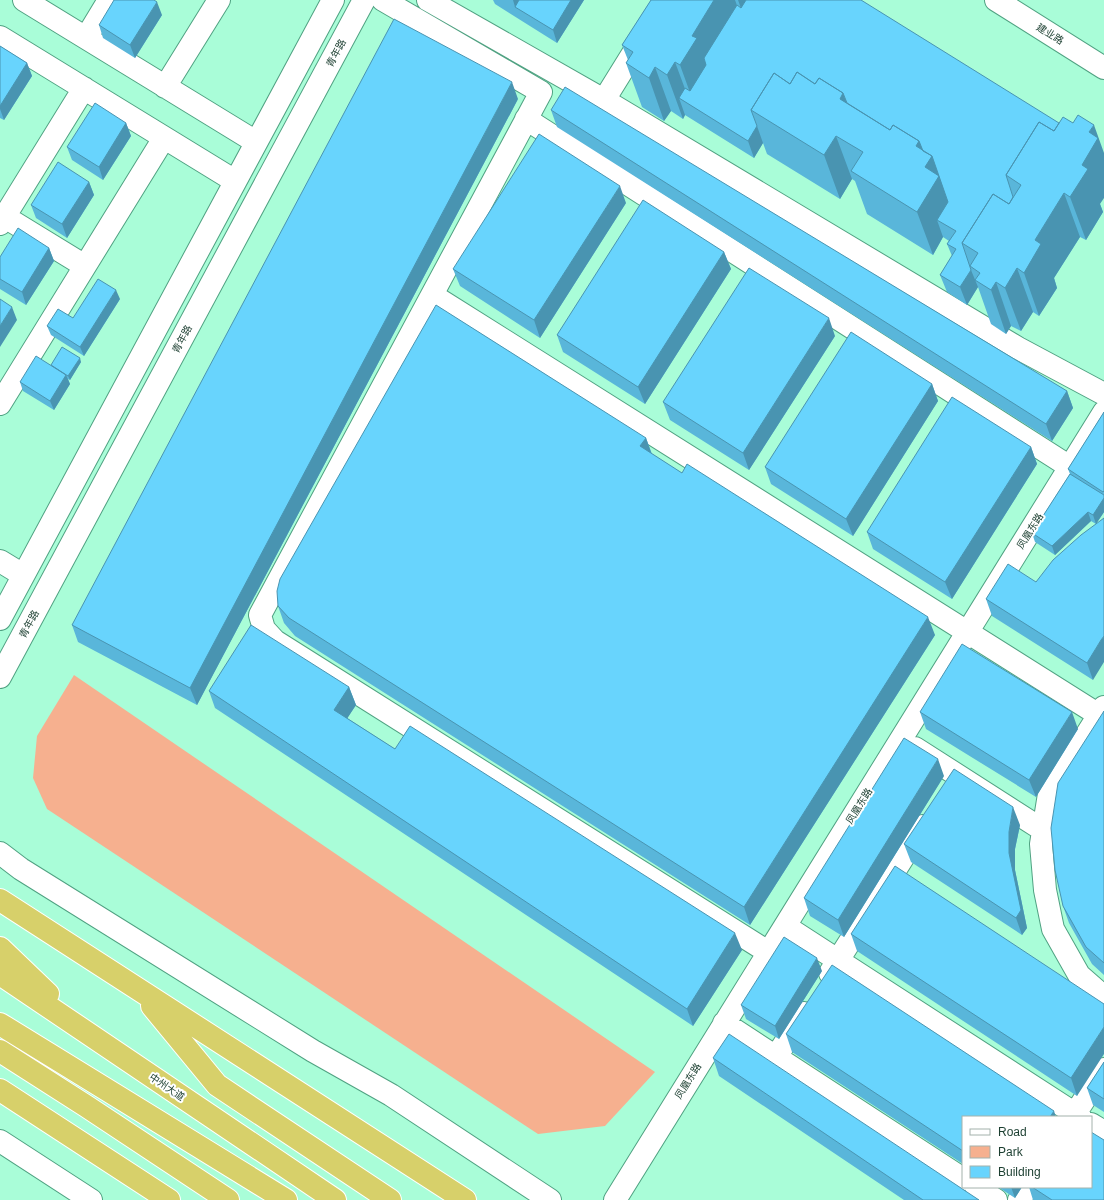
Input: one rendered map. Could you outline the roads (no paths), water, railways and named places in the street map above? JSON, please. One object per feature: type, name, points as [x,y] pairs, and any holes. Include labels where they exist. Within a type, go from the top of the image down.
[{"type":"highway","points":[[0,900],[465,1200]]},
{"type":"highway","points":[[0,948],[94,1038]]},
{"type":"highway","name":"中州大道","points":[[0,974],[335,1200]]},
{"type":"highway","points":[[139,989],[217,1085],[390,1200]]},
{"type":"highway","points":[[0,1024],[286,1200]]},
{"type":"highway","points":[[0,1034],[70,1067]]},
{"type":"highway","points":[[0,1052],[86,1106],[228,1200]]},
{"type":"highway","points":[[0,1090],[169,1200]]},
{"type":"street","points":[[24,0],[256,142]]},
{"type":"street","points":[[86,38],[110,0]]},
{"type":"street","points":[[165,86],[218,0]]},
{"type":"street","points":[[0,619],[333,0]]},
{"type":"street","name":"青年路","points":[[0,678],[364,0]]},
{"type":"street","points":[[383,0],[541,92],[260,615],[264,629],[275,640],[768,952]]},
{"type":"street","points":[[428,0],[604,100],[1018,348],[1104,394]]},
{"type":"street","points":[[604,100],[666,0]]},
{"type":"street","name":"建业路","points":[[996,0],[1104,68]]},
{"type":"street","points":[[0,37],[235,181]]},
{"type":"street","points":[[84,88],[2,218],[85,266]]},
{"type":"street","points":[[526,119],[1070,467]]},
{"type":"street","points":[[3,392],[85,266],[164,138]]},
{"type":"street","points":[[432,295],[967,633],[1101,710],[1049,794],[1041,844],[1045,890],[1053,929],[1079,974],[1104,997]]},
{"type":"street","name":"凤凰东路","points":[[615,1200],[1104,412]]},
{"type":"street","points":[[0,561],[23,576]]},
{"type":"street","points":[[901,739],[952,781],[1043,830]]},
{"type":"street","points":[[776,1057],[935,808]]},
{"type":"street","points":[[0,853],[21,869],[314,1051],[391,1094],[550,1200]]},
{"type":"street","points":[[785,926],[1077,1116]]},
{"type":"street","points":[[724,1024],[962,1178]]},
{"type":"street","points":[[1081,1116],[1104,1069]]},
{"type":"street","points":[[1092,1125],[1104,1132]]},
{"type":"street","points":[[0,1141],[91,1200]]},
{"type":"street","points":[[978,1188],[996,1200]]},
{"type":"street","points":[[1020,1200],[1027,1188]]}]
